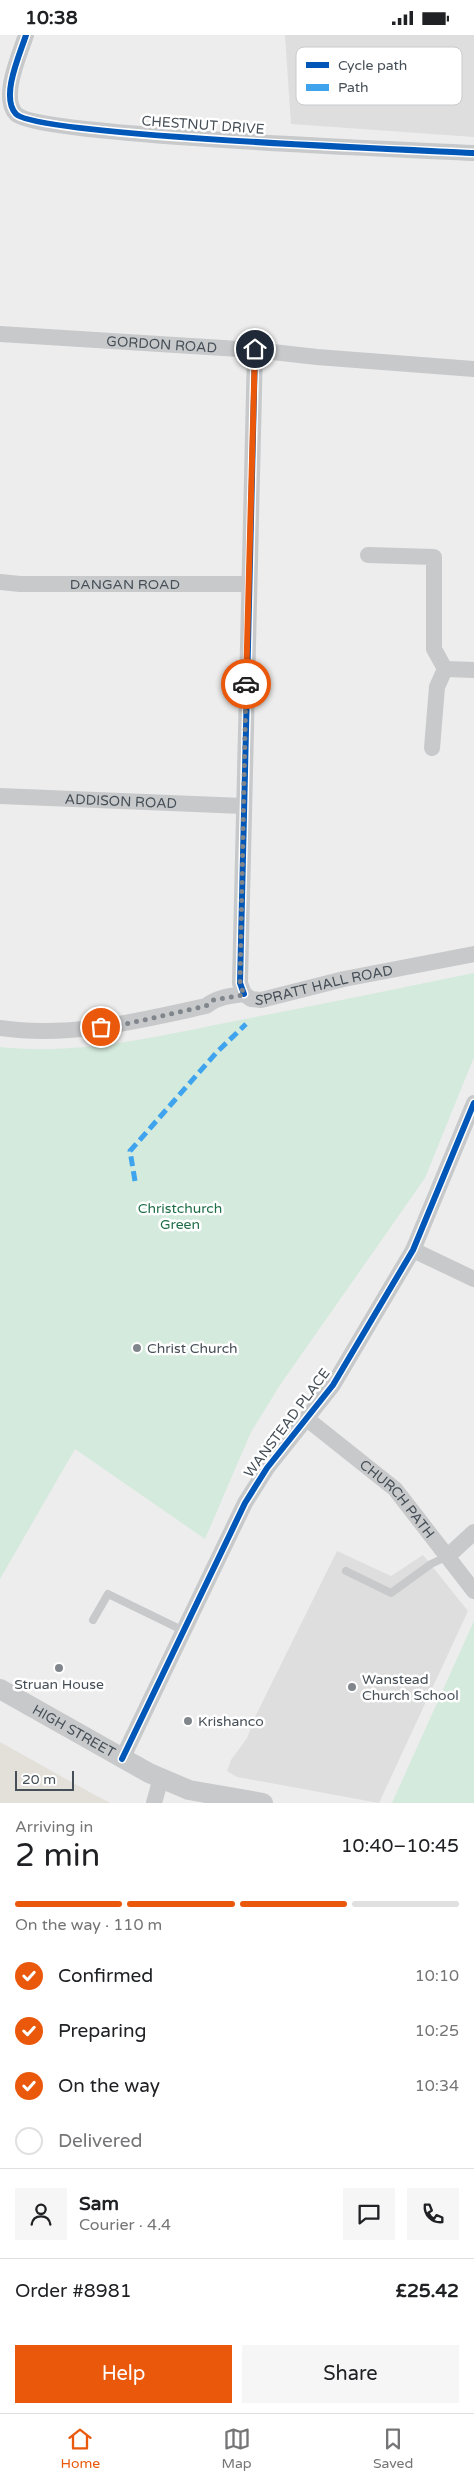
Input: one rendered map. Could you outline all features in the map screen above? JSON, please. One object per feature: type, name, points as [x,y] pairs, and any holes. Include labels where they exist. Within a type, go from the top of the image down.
[{"type":"street","name":"CHESTNUT DRIVE","points":[[26,35],[8,96],[15,114],[25,120],[80,128],[172,136],[474,153]]},
{"type":"street","name":"GORDON ROAD","points":[[0,334],[255,349],[317,357],[474,369]]},
{"type":"street","points":[[244,995],[240,983],[243,806],[255,349]]},
{"type":"street","points":[[368,555],[434,557],[434,649],[445,669]]},
{"type":"street","name":"DANGAN ROAD","points":[[0,582],[20,584],[249,584]]},
{"type":"street","points":[[445,669],[474,670]]},
{"type":"street","points":[[432,748],[437,687],[445,669]]},
{"type":"street","name":"ADDISON ROAD","points":[[0,796],[243,806]]},
{"type":"street","name":"SPRATT HALL ROAD","points":[[0,1028],[53,1032],[117,1026],[206,1006],[213,1000],[244,995],[251,999],[261,1000],[344,979],[474,954]]},
{"type":"street","name":"WANSTEAD PLACE","points":[[122,1759],[182,1630],[245,1503],[267,1468],[307,1419],[347,1362],[413,1250],[474,1103]]},
{"type":"street","points":[[413,1250],[474,1279]]},
{"type":"street","name":"CHURCH PATH","points":[[307,1419],[395,1489],[474,1591]]},
{"type":"street","points":[[448,1556],[474,1533]]},
{"type":"street","name":"HIGH STREET","points":[[0,1689],[122,1759],[161,1778],[190,1790],[263,1803]]},
{"type":"street","points":[[154,1803],[161,1778]]},
{"type":"lane","points":[[346,1571],[391,1593],[431,1564],[448,1556]]},
{"type":"lane","points":[[93,1620],[108,1594],[182,1630]]},
{"type":"shaded area","points":[[285,35],[474,35],[474,137],[291,124]]},
{"type":"shaded area","name":"Wanstead Church School","points":[[337,1551],[391,1576],[423,1555],[468,1611],[379,1803],[237,1777],[227,1771],[231,1760],[247,1738],[256,1715]]},
{"type":"shaded area","points":[[0,1742],[93,1794],[111,1803],[0,1803]]},
{"type":"green space","name":"Christchurch Green","points":[[474,973],[474,1057],[425,1178],[280,1385],[251,1432],[205,1539],[75,1449],[0,1579],[0,1047],[57,1049],[113,1044]]},
{"type":"green space","points":[[474,1621],[474,1803],[392,1803]]},
{"type":"marked path","points":[[135,1181],[130,1151],[217,1052],[246,1024]]},
{"type":"cycle path","points":[[26,35],[13,75],[10,97],[16,114],[40,122],[89,129],[232,141],[474,153]]},
{"type":"cycle path","points":[[244,994],[240,983],[255,350]]},
{"type":"cycle path","points":[[122,1759],[245,1503],[267,1468],[333,1385],[413,1250],[474,1103]]},
{"type":"way so far","points":[[101,1027],[117,1026],[206,1006],[213,1000],[223,997],[244,995],[240,983],[246,684]]},
{"type":"place","name":"Christ Church","points":[[137,1348]]},
{"type":"place","name":"Struan House","points":[[59,1668]]},
{"type":"place","name":"Wanstead Church School","points":[[352,1687]]},
{"type":"place","name":"Krishanco","points":[[188,1721]]},
{"type":"route","points":[[246,684],[255,349]]}]
